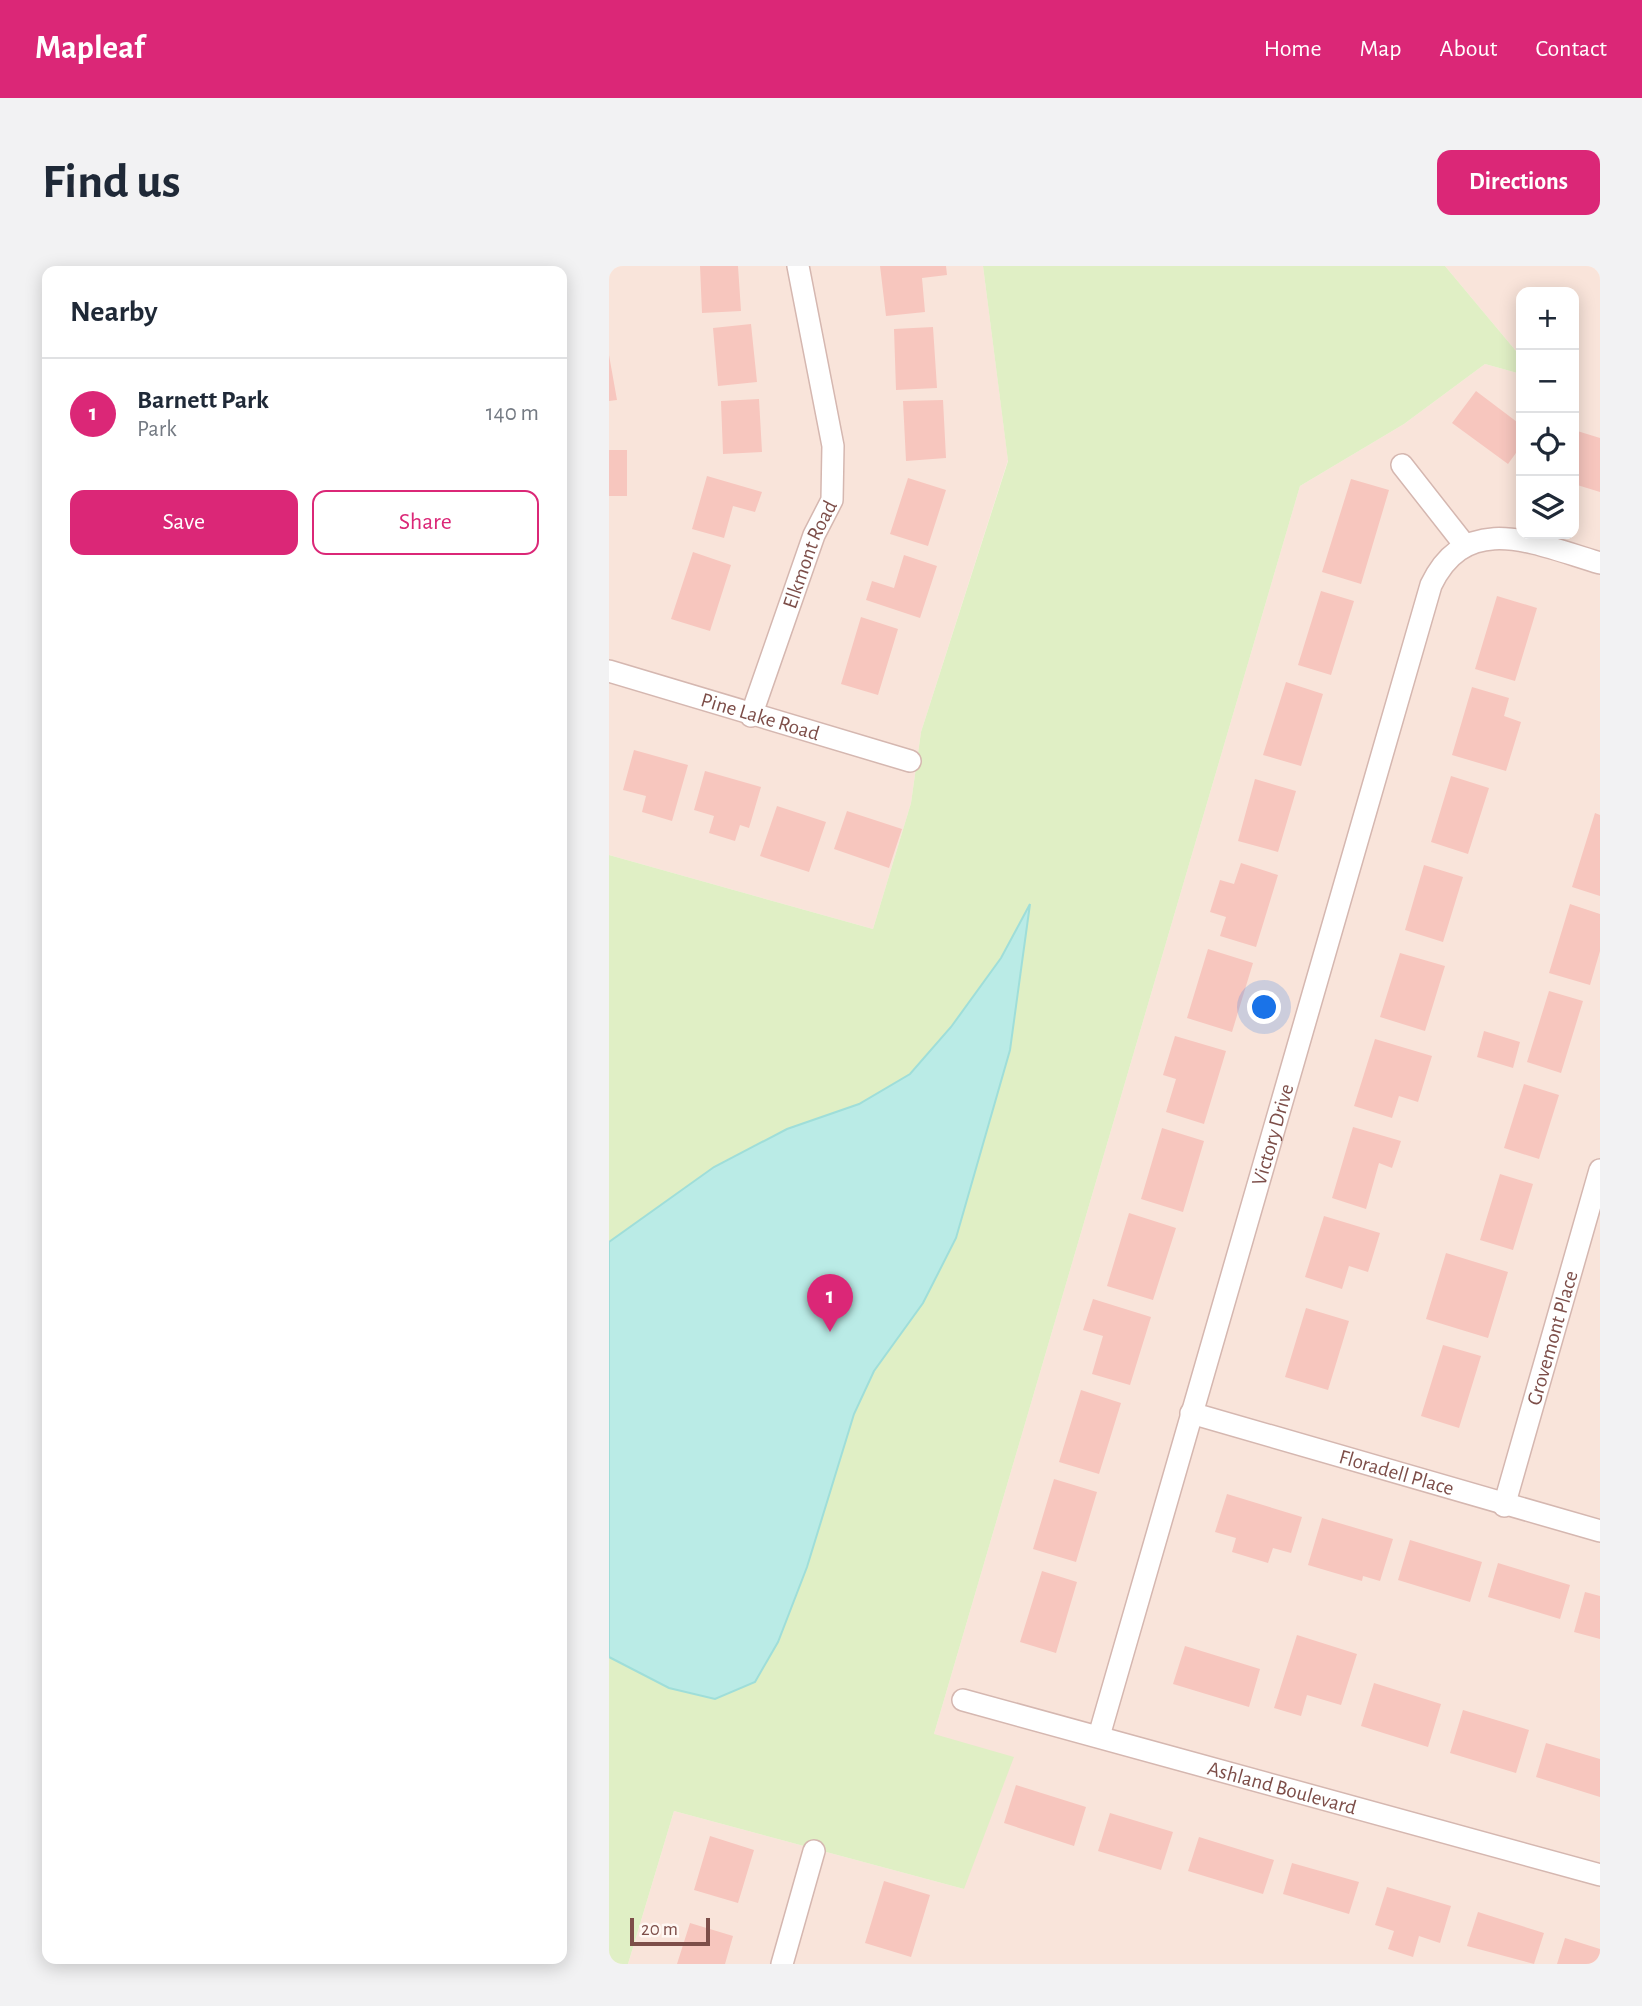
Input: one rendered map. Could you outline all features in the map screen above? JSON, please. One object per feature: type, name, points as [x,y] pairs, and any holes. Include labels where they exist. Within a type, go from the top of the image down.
[{"type":"street","name":"Elkmont Road","points":[[751,716],[814,535],[832,500],[833,446],[798,266]]},
{"type":"street","points":[[1402,465],[1464,544],[1490,538],[1519,540],[1600,563]]},
{"type":"street","name":"Victory Drive","points":[[1099,1735],[1431,585],[1442,562],[1464,544]]},
{"type":"street","name":"Pine Lake Road","points":[[609,671],[751,716],[910,761]]},
{"type":"street","name":"Grovemont Place","points":[[1504,1506],[1600,1170]]},
{"type":"street","name":"Floradell Place","points":[[1191,1413],[1504,1506],[1600,1531]]},
{"type":"street","name":"Ashland Boulevard","points":[[963,1700],[1099,1735],[1600,1875]]},
{"type":"street","points":[[782,1964],[814,1851]]},
{"type":"shaded area","points":[[609,266],[983,266],[1008,460],[921,732],[911,803],[873,929],[609,855]]},
{"type":"shaded area","points":[[1445,266],[1600,266],[1600,1964],[628,1964],[674,1811],[964,1889],[934,1734],[1300,486],[1404,424],[1485,364],[1516,373],[1516,539],[1579,539],[1579,287],[1516,287],[1516,351]]},
{"type":"green space","points":[[983,266],[1445,266],[1516,351],[1516,373],[1485,364],[1404,424],[1300,486],[934,1734],[1014,1757],[964,1889],[674,1811],[628,1964],[609,1964],[609,855],[873,929],[911,803],[921,732],[1008,461]]},
{"type":"water","points":[[1030,904],[1010,1050],[956,1238],[923,1303],[874,1371],[854,1414],[807,1567],[778,1642],[755,1682],[715,1699],[669,1688],[609,1657],[609,1242],[714,1167],[787,1129],[859,1104],[910,1074],[951,1027],[1001,958]]},
{"type":"building","points":[[700,266],[738,266],[741,311],[702,313]]},
{"type":"building","points":[[880,266],[946,266],[947,275],[922,278],[925,312],[886,316]]},
{"type":"building","points":[[751,324],[757,382],[718,386],[713,328]]},
{"type":"building","points":[[933,327],[937,388],[896,390],[894,329]]},
{"type":"building","points":[[609,355],[617,400],[609,401]]},
{"type":"building","points":[[1476,391],[1516,421],[1516,453],[1508,464],[1452,423]]},
{"type":"building","points":[[759,399],[762,452],[723,454],[721,401]]},
{"type":"building","points":[[943,400],[946,458],[906,461],[903,401]]},
{"type":"building","points":[[1579,432],[1600,438],[1600,492],[1579,486]]},
{"type":"building","points":[[609,450],[627,450],[627,496],[609,496]]},
{"type":"building","points":[[707,476],[762,492],[755,512],[733,506],[724,538],[692,529]]},
{"type":"building","points":[[908,478],[946,490],[928,546],[890,534]]},
{"type":"building","points":[[1351,479],[1389,490],[1361,584],[1322,572]]},
{"type":"building","points":[[693,552],[731,565],[710,631],[671,619]]},
{"type":"building","points":[[904,555],[937,566],[920,618],[866,600],[872,581],[894,588]]},
{"type":"building","points":[[1321,591],[1354,601],[1331,675],[1298,665]]},
{"type":"building","points":[[1497,596],[1537,608],[1515,681],[1475,669]]},
{"type":"building","points":[[861,617],[898,629],[878,695],[841,684]]},
{"type":"building","points":[[1286,682],[1323,694],[1301,766],[1263,755]]},
{"type":"building","points":[[1472,687],[1509,698],[1504,716],[1521,722],[1506,771],[1452,755]]},
{"type":"building","points":[[634,750],[688,765],[672,821],[642,812],[646,796],[623,790]]},
{"type":"building","points":[[705,771],[761,787],[749,828],[740,825],[735,841],[709,833],[714,816],[694,810]]},
{"type":"building","points":[[1451,776],[1489,788],[1468,854],[1431,842]]},
{"type":"building","points":[[1255,779],[1296,791],[1278,852],[1238,841]]},
{"type":"building","points":[[777,806],[826,822],[809,872],[760,856]]},
{"type":"building","points":[[847,811],[902,829],[889,868],[834,849]]},
{"type":"building","points":[[1595,813],[1600,815],[1600,896],[1572,887]]},
{"type":"building","points":[[1241,863],[1278,875],[1256,947],[1220,936],[1226,917],[1210,912],[1220,880],[1234,884]]},
{"type":"building","points":[[1424,865],[1463,877],[1443,942],[1405,930]]},
{"type":"building","points":[[1570,904],[1600,914],[1600,951],[1590,985],[1549,973]]},
{"type":"building","points":[[1208,949],[1253,963],[1232,1032],[1187,1018]]},
{"type":"building","points":[[1400,953],[1445,966],[1425,1031],[1380,1017]]},
{"type":"building","points":[[1549,991],[1583,1001],[1561,1073],[1527,1062]]},
{"type":"building","points":[[1484,1031],[1520,1042],[1513,1068],[1477,1057]]},
{"type":"building","points":[[1175,1036],[1226,1051],[1204,1124],[1166,1112],[1176,1079],[1163,1075]]},
{"type":"building","points":[[1375,1039],[1432,1056],[1418,1102],[1399,1096],[1392,1118],[1354,1106]]},
{"type":"building","points":[[1524,1084],[1559,1095],[1539,1159],[1504,1148]]},
{"type":"building","points":[[1353,1127],[1401,1141],[1392,1168],[1379,1163],[1366,1209],[1332,1198]]},
{"type":"building","points":[[1162,1128],[1204,1141],[1183,1212],[1141,1199]]},
{"type":"building","points":[[1500,1174],[1533,1184],[1513,1250],[1480,1240]]},
{"type":"building","points":[[1129,1213],[1176,1228],[1153,1300],[1107,1286]]},
{"type":"building","points":[[1324,1216],[1380,1233],[1368,1272],[1349,1266],[1342,1289],[1305,1277]]},
{"type":"building","points":[[1446,1253],[1508,1272],[1488,1338],[1426,1319]]},
{"type":"building","points":[[1093,1299],[1151,1317],[1130,1385],[1092,1374],[1103,1336],[1083,1330]]},
{"type":"building","points":[[1306,1308],[1349,1321],[1328,1390],[1285,1377]]},
{"type":"building","points":[[1443,1345],[1481,1356],[1459,1428],[1421,1416]]},
{"type":"building","points":[[1081,1390],[1121,1403],[1099,1474],[1059,1462]]},
{"type":"building","points":[[1054,1479],[1097,1492],[1076,1562],[1033,1549]]},
{"type":"building","points":[[1227,1494],[1302,1517],[1291,1553],[1273,1548],[1268,1563],[1232,1552],[1236,1538],[1215,1532]]},
{"type":"building","points":[[1322,1518],[1393,1539],[1380,1581],[1363,1576],[1362,1581],[1308,1565]]},
{"type":"building","points":[[1410,1540],[1482,1562],[1470,1602],[1398,1580]]},
{"type":"building","points":[[1498,1563],[1570,1585],[1560,1619],[1488,1597]]},
{"type":"building","points":[[1042,1571],[1077,1582],[1056,1653],[1020,1642]]},
{"type":"building","points":[[1585,1592],[1600,1596],[1600,1639],[1574,1632]]},
{"type":"building","points":[[1297,1635],[1357,1654],[1341,1705],[1307,1695],[1301,1716],[1274,1708]]},
{"type":"building","points":[[1185,1646],[1260,1669],[1249,1707],[1173,1684]]},
{"type":"building","points":[[1374,1683],[1441,1704],[1428,1747],[1361,1726]]},
{"type":"building","points":[[1463,1710],[1529,1730],[1516,1773],[1450,1753]]},
{"type":"building","points":[[1546,1743],[1600,1759],[1600,1797],[1536,1777]]},
{"type":"building","points":[[1016,1785],[1086,1807],[1074,1846],[1004,1823]]},
{"type":"building","points":[[1110,1813],[1173,1832],[1161,1870],[1098,1851]]},
{"type":"building","points":[[710,1836],[754,1850],[738,1903],[694,1890]]},
{"type":"building","points":[[1199,1837],[1274,1860],[1263,1894],[1188,1871]]},
{"type":"building","points":[[1292,1863],[1359,1882],[1349,1914],[1283,1894]]},
{"type":"building","points":[[884,1881],[930,1895],[911,1957],[865,1943]]},
{"type":"building","points":[[1387,1887],[1451,1906],[1440,1943],[1419,1936],[1413,1957],[1388,1949],[1394,1931],[1375,1925]]},
{"type":"building","points":[[1478,1912],[1544,1933],[1534,1964],[1467,1946]]},
{"type":"building","points":[[690,1923],[733,1936],[725,1964],[677,1964]]},
{"type":"building","points":[[1565,1938],[1600,1949],[1600,1964],[1557,1964]]},
{"type":"place","name":"Barnett Park","points":[[830,1332]]}]
